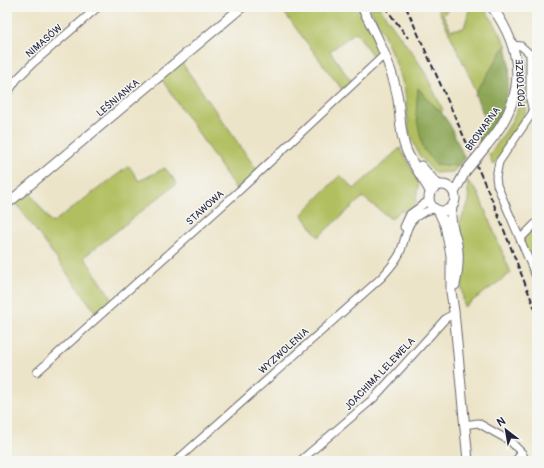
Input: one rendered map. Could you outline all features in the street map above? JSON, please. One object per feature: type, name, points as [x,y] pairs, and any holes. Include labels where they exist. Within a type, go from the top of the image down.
[{"type":"street","name":"NIMASÓW","points":[[7,94],[17,79],[33,63],[98,7]]},
{"type":"street","name":"LEŚNIANKA","points":[[7,204],[242,7]]},
{"type":"street","points":[[362,7],[394,78],[401,129],[407,151],[430,191],[433,207],[446,231],[451,255],[451,292],[468,461]]},
{"type":"street","name":"BROWARNA","points":[[447,188],[465,172],[487,145],[508,117],[514,100],[517,78],[516,58],[513,45],[507,30],[492,7]]},
{"type":"street","name":"PODTORZE","points":[[513,45],[521,46],[530,54],[530,99],[535,110],[499,162],[496,177],[499,192],[537,279]]},
{"type":"street","name":"STAWOWA","points":[[37,372],[238,192],[381,58],[385,56]]},
{"type":"street","points":[[404,141],[420,165],[434,181],[447,188],[455,200],[452,207],[451,223],[457,243],[458,259],[454,310]]},
{"type":"street","points":[[430,191],[434,188],[447,188]]},
{"type":"street","points":[[433,207],[446,211],[452,207]]},
{"type":"street","name":"WYZWOLENIA","points":[[176,461],[381,278],[396,261],[400,252],[402,234],[408,218],[414,210],[433,207]]},
{"type":"street","points":[[520,239],[537,222]]},
{"type":"street","name":"JOACHIMA LELEWELA","points":[[300,461],[374,398],[454,310]]},
{"type":"street","points":[[464,425],[478,423],[510,441],[522,453],[526,461]]},
{"type":"street","points":[[515,461],[522,453]]},
{"type":"green space","points":[[280,7],[362,7],[385,56],[376,61],[356,32],[330,51],[352,83],[343,91]]},
{"type":"green space","points":[[369,7],[379,7],[416,58],[426,75],[443,110],[441,112],[418,88],[435,164],[458,166],[453,172],[434,173],[419,155],[409,132],[405,91],[399,71],[384,35]]},
{"type":"green space","points":[[437,7],[450,7],[443,15],[451,30],[464,28],[470,7],[483,7],[496,25],[504,40],[506,45],[477,92]]},
{"type":"green space","points":[[506,45],[510,72],[506,97],[496,121],[489,132],[479,142],[478,133],[486,121],[475,94]]},
{"type":"green space","points":[[522,55],[526,59],[528,87],[528,98],[523,119],[514,136],[493,165],[489,155],[515,116],[521,98],[523,89]]},
{"type":"green space","points":[[180,60],[259,173],[238,192],[160,77]]},
{"type":"green space","points":[[418,88],[441,112],[450,125],[465,159],[458,166],[435,164],[423,148],[416,115]]},
{"type":"green space","points":[[400,148],[419,182],[415,206],[400,226],[405,212],[401,210],[391,219],[363,197],[318,237],[302,214],[340,175],[354,189]]},
{"type":"green space","points":[[129,166],[139,181],[165,168],[177,183],[84,257],[115,303],[99,317],[13,199],[26,188],[52,223]]},
{"type":"green space","points":[[467,180],[478,193],[511,273],[464,307],[461,281],[465,255],[458,226],[469,202]]},
{"type":"green space","points":[[537,222],[537,274],[520,239]]},
{"type":"railway","points":[[385,7],[408,38]]},
{"type":"railway","points":[[406,7],[493,202],[537,314]]}]
